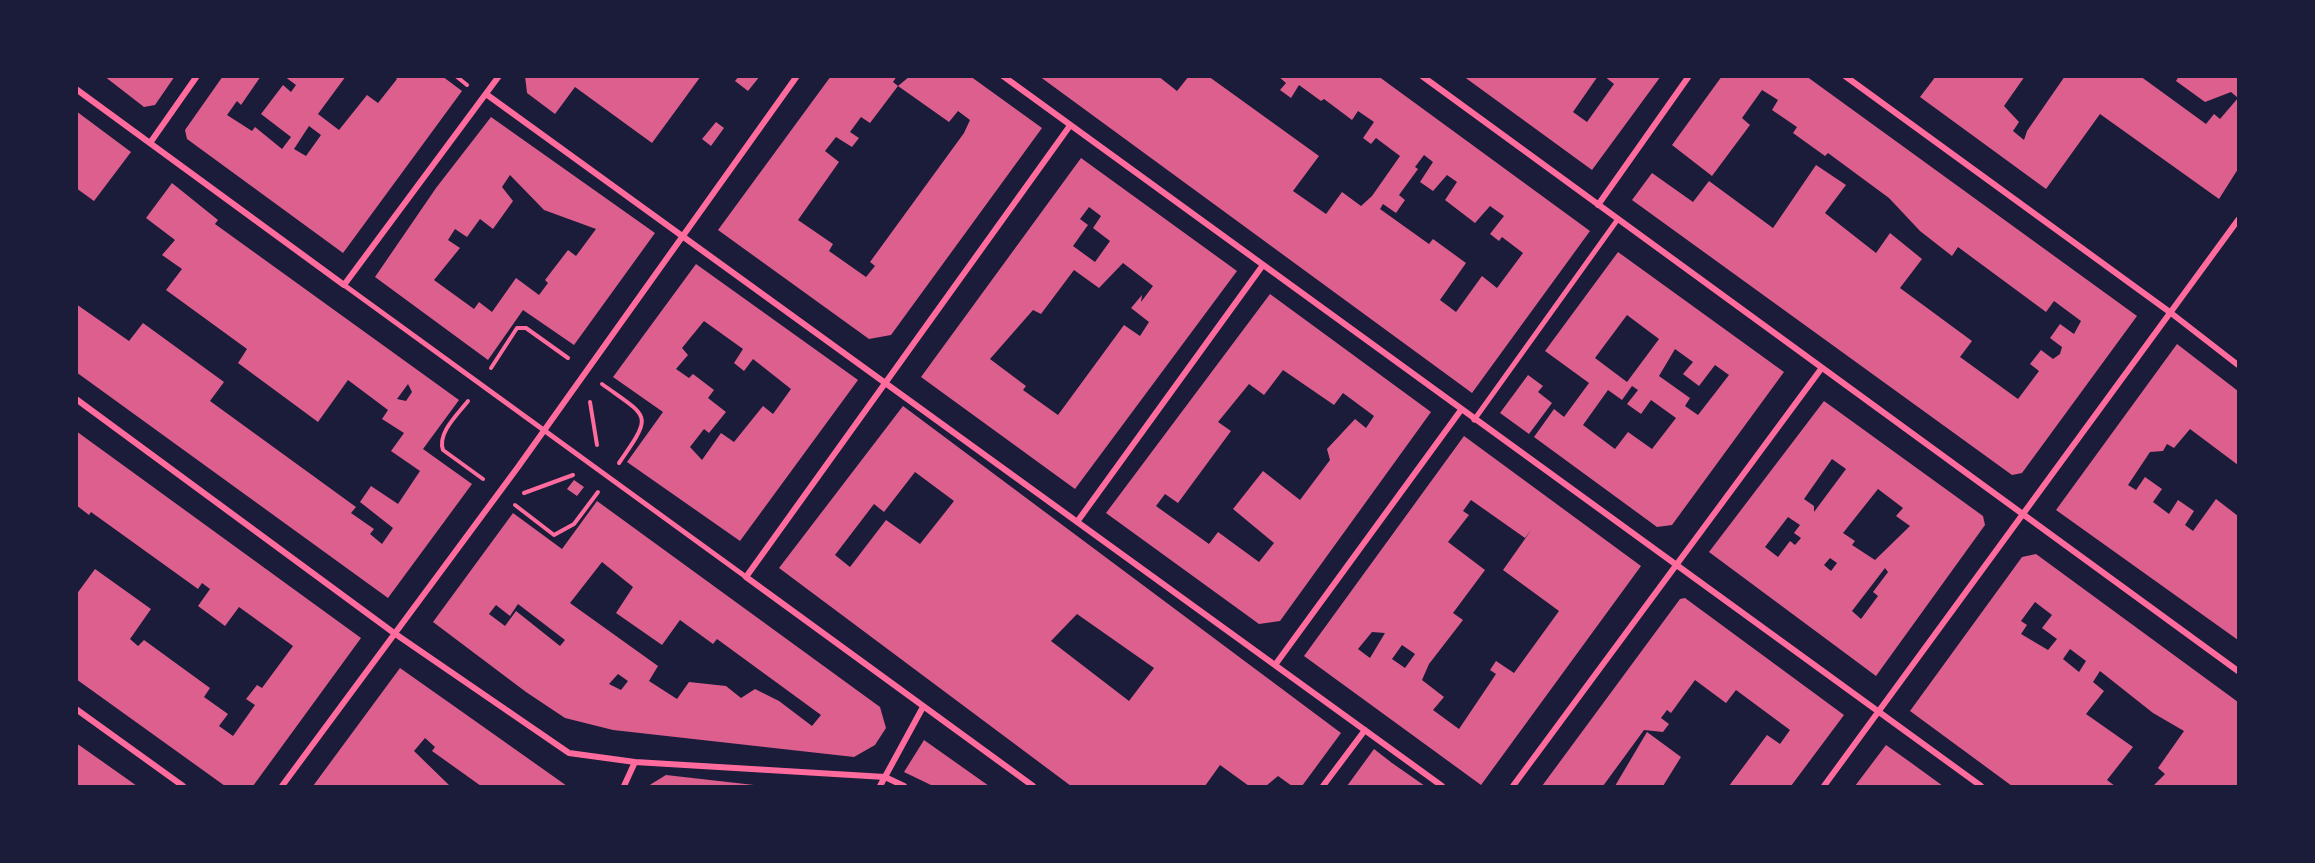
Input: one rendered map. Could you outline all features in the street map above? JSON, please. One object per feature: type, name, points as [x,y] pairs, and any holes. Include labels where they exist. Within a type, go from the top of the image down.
[{"type":"street","points":[[150,143],[197,76]]},
{"type":"street","points":[[344,285],[499,76]]},
{"type":"street","points":[[282,786],[394,633],[418,604],[797,76]]},
{"type":"street","points":[[1003,76],[1069,127],[1982,786]]},
{"type":"street","points":[[1422,76],[2238,671]]},
{"type":"street","points":[[1598,205],[1689,76]]},
{"type":"street","points":[[1845,76],[2171,313],[2238,365]]},
{"type":"street","points":[[76,89],[746,576],[1030,786]]},
{"type":"street","points":[[486,94],[1442,786]]},
{"type":"street","points":[[746,576],[1069,127]]},
{"type":"street","points":[[1474,420],[1618,219]]},
{"type":"street","points":[[1824,786],[2238,220]]},
{"type":"street","points":[[1077,522],[1263,265]]},
{"type":"street","points":[[1513,786],[1821,369]]},
{"type":"street","points":[[76,399],[394,633],[569,753],[635,762],[885,777],[904,786]]},
{"type":"street","points":[[1275,665],[1461,410]]},
{"type":"street","points":[[880,786],[923,707]]},
{"type":"street","points":[[76,709],[183,786]]},
{"type":"street","points":[[1323,786],[1365,730]]},
{"type":"street","points":[[624,786],[635,762]]},
{"type":"path","points":[[456,76],[469,86]]},
{"type":"path","points":[[489,372],[518,328],[526,328],[568,358]]},
{"type":"path","points":[[602,384],[637,410],[643,420],[642,429],[619,463]]},
{"type":"path","points":[[468,401],[443,435],[441,443],[443,450],[483,479]]},
{"type":"path","points":[[590,402],[598,448]]},
{"type":"path","points":[[518,496],[577,474]]},
{"type":"path","points":[[513,503],[554,535],[574,524],[599,491]]},
{"type":"building","points":[[104,76],[175,76],[155,105],[144,107]]},
{"type":"building","points":[[223,76],[261,76],[241,105],[237,101],[227,115],[252,131],[255,127],[282,149],[291,137],[261,114],[283,85],[291,92],[296,85],[284,76],[346,76],[318,114],[339,130],[367,95],[378,103],[397,79],[394,76],[442,76],[462,91],[343,253],[187,139],[185,130]],"holes":[[[309,126],[321,135],[306,156],[294,149]]]},
{"type":"building","points":[[525,76],[701,76],[652,143],[575,87],[555,114],[527,93]]},
{"type":"building","points":[[739,76],[760,76],[748,91],[735,81]]},
{"type":"building","points":[[831,76],[897,76],[893,82],[898,86],[910,76],[970,76],[1042,128],[891,335],[869,339],[718,230]],"holes":[[[898,86],[949,122],[958,111],[970,120],[964,133],[870,262],[875,266],[866,277],[829,251],[833,244],[798,220],[839,162],[825,151],[836,137],[852,147],[859,138],[850,132],[861,117],[870,123]]]},
{"type":"building","points":[[1039,76],[1158,76],[1177,91],[1189,76],[1208,76],[1319,156],[1293,191],[1326,214],[1342,192],[1361,206],[1372,196],[1400,156],[1376,138],[1371,144],[1363,138],[1374,122],[1358,111],[1352,120],[1324,99],[1321,101],[1299,85],[1291,98],[1280,90],[1286,83],[1278,76],[1378,76],[1590,231],[1472,393]],"holes":[[[1424,155],[1433,162],[1420,182],[1433,191],[1447,175],[1457,182],[1445,200],[1475,223],[1490,206],[1504,216],[1490,234],[1499,241],[1502,237],[1523,253],[1497,288],[1482,276],[1456,312],[1440,300],[1466,263],[1433,239],[1429,244],[1380,209],[1383,204],[1396,213],[1405,200],[1399,195],[1418,169],[1415,167]]]},
{"type":"building","points":[[1463,76],[1598,76],[1573,112],[1587,122],[1614,84],[1604,76],[1661,76],[1592,170]]},
{"type":"building","points":[[1722,76],[1806,76],[2137,316],[2022,473],[2012,475],[1632,200],[1652,173],[1693,202],[1709,181],[1773,228],[1816,165],[1846,185],[1825,213],[1876,253],[1890,233],[1922,259],[1900,288],[1972,341],[1960,357],[2018,399],[2039,371],[2030,364],[2041,350],[2053,359],[2060,354],[2062,347],[2050,338],[2060,324],[2074,334],[2081,321],[2054,301],[2046,312],[1958,247],[1952,256],[1920,231],[1889,198],[1828,153],[1825,156],[1793,133],[1797,127],[1772,110],[1778,100],[1762,90],[1742,118],[1750,125],[1712,176],[1672,145]]},
{"type":"building","points":[[1936,76],[2025,76],[2004,106],[2019,122],[2013,131],[2024,140],[2027,131],[2065,76],[2140,76],[2206,124],[2214,114],[2220,119],[2238,98],[2238,169],[2219,199],[2100,114],[2046,189],[1920,97]]},
{"type":"building","points":[[2179,76],[2238,76],[2238,98],[2231,92],[2205,102],[2176,81]]},
{"type":"building","points":[[76,111],[131,152],[94,201],[76,188]]},
{"type":"building","points":[[491,117],[655,233],[574,345],[523,310],[488,360],[375,277],[436,188]],"holes":[[[510,175],[544,210],[596,229],[576,256],[568,250],[545,280],[548,283],[539,295],[516,278],[492,312],[479,302],[474,309],[434,280],[460,248],[448,240],[455,229],[467,237],[480,219],[493,229],[513,201],[502,187]]]},
{"type":"building","points":[[716,122],[724,128],[711,146],[702,139]]},
{"type":"building","points":[[1081,158],[1237,271],[1075,489],[921,377]],"holes":[[[1089,207],[1101,216],[1093,228],[1110,241],[1095,262],[1073,246],[1088,225],[1080,219]],[[1123,263],[1153,286],[1141,302],[1142,295],[1131,308],[1149,322],[1140,336],[1124,325],[1058,415],[1023,390],[1026,386],[990,359],[1033,310],[1041,314],[1074,270],[1099,288]]]},
{"type":"building","points":[[172,183],[218,220],[215,224],[459,400],[423,449],[472,484],[388,598],[76,372],[76,304],[129,341],[143,323],[224,382],[210,401],[356,507],[351,513],[374,529],[370,534],[382,544],[393,528],[360,502],[371,486],[398,504],[420,471],[391,451],[404,433],[382,419],[388,410],[348,380],[318,422],[238,363],[247,349],[166,290],[182,269],[162,255],[175,240],[146,218]],"holes":[[[408,384],[412,392],[406,401],[397,399]]]},
{"type":"building","points":[[1618,252],[1784,372],[1672,525],[1657,527],[1534,437],[1554,409],[1564,417],[1589,383],[1545,351]],"holes":[[[1627,315],[1659,339],[1627,382],[1595,358]],[[1675,349],[1693,362],[1683,374],[1699,386],[1715,365],[1729,375],[1698,415],[1685,406],[1690,398],[1659,376]],[[1632,386],[1638,390],[1627,404],[1641,414],[1651,400],[1676,418],[1652,449],[1628,432],[1615,449],[1583,425],[1608,390],[1622,400]]]},
{"type":"building","points":[[696,264],[858,380],[740,541],[627,462],[663,412],[613,377]],"holes":[[[704,321],[743,349],[734,363],[744,371],[753,359],[791,389],[773,414],[763,406],[734,442],[721,433],[702,460],[690,447],[704,429],[709,433],[726,412],[708,398],[714,390],[693,374],[689,378],[676,369],[688,355],[682,348]]]},
{"type":"building","points":[[1270,294],[1431,412],[1280,621],[1259,624],[1106,513]],"holes":[[[1283,370],[1334,405],[1343,393],[1374,416],[1366,428],[1355,419],[1327,449],[1330,460],[1300,500],[1263,471],[1233,509],[1274,543],[1259,562],[1218,532],[1209,544],[1156,506],[1165,494],[1178,503],[1231,431],[1218,422],[1249,384],[1264,395]]]},
{"type":"building","points":[[2177,344],[2238,391],[2238,465],[2190,429],[2174,448],[2167,444],[2163,451],[2150,452],[2128,485],[2136,490],[2145,477],[2162,489],[2153,502],[2169,514],[2178,500],[2194,511],[2185,525],[2193,531],[2216,499],[2238,516],[2238,640],[2056,510]]},
{"type":"building","points":[[1528,375],[1543,386],[1538,392],[1552,403],[1529,434],[1500,413]]},
{"type":"building","points":[[1824,401],[1983,516],[1985,525],[1876,676],[1709,552]],"holes":[[[1832,459],[1846,469],[1814,512],[1814,506],[1804,499]],[[1878,489],[1903,508],[1896,516],[1910,526],[1875,560],[1852,545],[1855,541],[1843,533]],[[1788,517],[1800,525],[1794,533],[1801,538],[1795,545],[1790,541],[1778,557],[1765,547]],[[1830,558],[1837,563],[1831,571],[1824,565]],[[1885,568],[1888,572],[1873,592],[1878,596],[1861,619],[1852,611]]]},
{"type":"building","points":[[903,406],[1341,733],[1302,786],[1292,786],[1278,776],[1266,786],[1249,786],[1220,765],[1205,786],[1071,786],[779,568]],"holes":[[[915,472],[954,501],[920,544],[886,520],[850,567],[835,555],[874,504],[884,512]],[[1077,614],[1154,668],[1129,701],[1051,641]]]},
{"type":"building","points":[[76,431],[361,638],[253,786],[225,786],[76,679],[76,595],[95,569],[151,609],[130,639],[138,646],[144,640],[210,688],[204,697],[228,714],[219,726],[233,736],[255,705],[246,699],[257,685],[262,688],[293,646],[239,607],[225,626],[198,606],[210,589],[202,583],[198,589],[91,512],[89,515],[76,505]]},
{"type":"building","points":[[1464,436],[1641,566],[1481,785],[1304,656]],"holes":[[[1471,500],[1525,538],[1532,529],[1503,570],[1559,611],[1514,673],[1496,661],[1490,670],[1496,674],[1459,729],[1433,710],[1444,697],[1422,680],[1429,664],[1463,620],[1453,613],[1485,570],[1448,542],[1469,515],[1463,511]],[[1372,632],[1385,633],[1370,658],[1358,649]],[[1402,645],[1415,654],[1405,668],[1392,659]]]},
{"type":"building","points":[[574,480],[584,487],[577,496],[567,489]]},
{"type":"building","points":[[597,501],[880,707],[886,728],[875,745],[854,757],[613,730],[565,718],[526,692],[433,622],[513,513],[562,549]],"holes":[[[602,562],[633,587],[616,613],[662,645],[680,620],[713,644],[717,639],[821,715],[812,726],[779,701],[755,689],[741,698],[726,686],[689,682],[677,699],[649,681],[658,666],[570,603]],[[518,604],[565,640],[560,646],[516,611],[505,626],[489,614],[496,605],[510,616]],[[618,674],[628,681],[621,690],[609,684]]]},
{"type":"building","points":[[2036,554],[2238,702],[2238,786],[2153,786],[2165,774],[2158,768],[2184,731],[2153,713],[2100,671],[2093,682],[2104,691],[2086,714],[2133,747],[2107,780],[2115,786],[2012,786],[1910,711],[2022,557]],"holes":[[[2035,602],[2052,615],[2042,628],[2057,639],[2048,650],[2021,634],[2027,625],[2021,621]],[[2070,649],[2086,661],[2079,672],[2063,659]]]},
{"type":"building","points":[[1685,598],[1844,715],[1791,786],[1729,786],[1767,735],[1780,744],[1790,730],[1736,690],[1726,703],[1695,680],[1671,713],[1667,710],[1661,718],[1669,724],[1663,732],[1644,730],[1603,786],[1542,786],[1680,599]]},
{"type":"building","points":[[400,668],[567,786],[481,786],[432,751],[435,747],[425,738],[414,751],[450,786],[313,786]]},
{"type":"building","points":[[1647,732],[1681,757],[1663,786],[1615,786]]},
{"type":"building","points":[[924,740],[989,786],[933,786],[904,772]]},
{"type":"building","points":[[76,744],[79,745],[137,786],[76,786]]},
{"type":"building","points":[[1886,745],[1910,762],[1943,786],[1855,786]]},
{"type":"building","points":[[1374,749],[1392,763],[1425,786],[1347,786]]},
{"type":"building","points":[[666,775],[754,785],[754,786],[648,786]]}]
